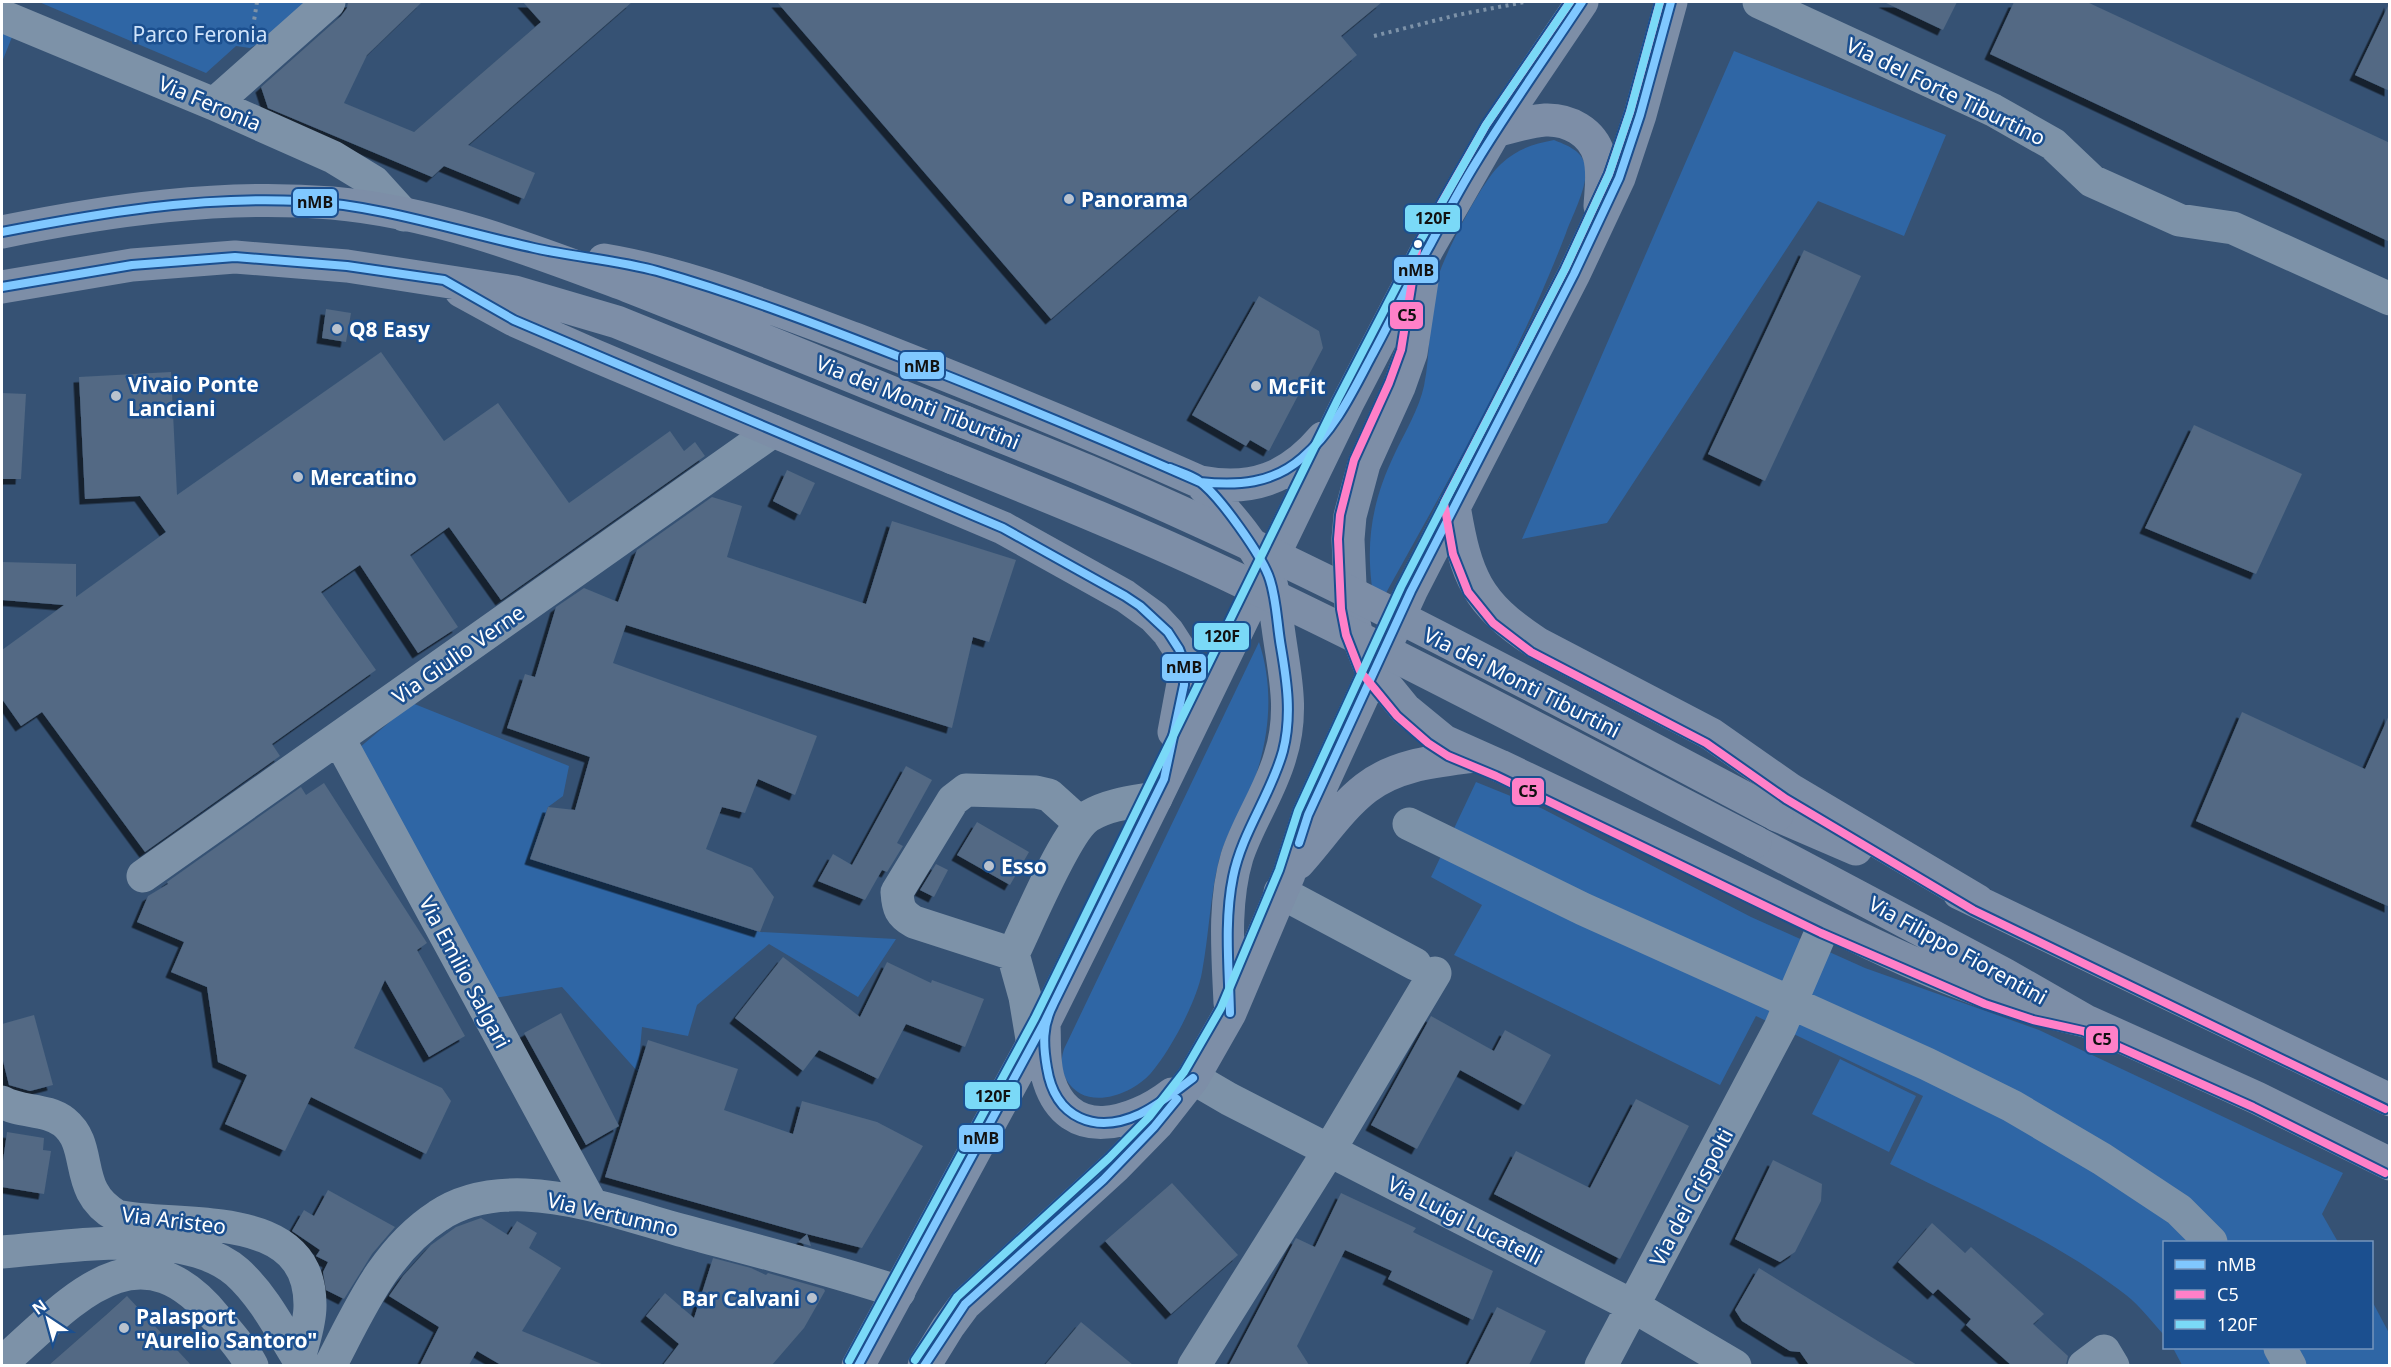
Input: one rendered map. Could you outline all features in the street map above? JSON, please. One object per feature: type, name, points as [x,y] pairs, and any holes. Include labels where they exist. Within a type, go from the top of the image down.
[{"type":"main road","points":[[858,1365],[1038,1034],[1347,404],[1428,248],[1495,131],[1582,2]]},
{"type":"main road","points":[[924,1365],[965,1305],[1143,1140],[1193,1078],[1230,1013],[1285,883],[1308,815],[1411,591],[1599,222],[1619,178],[1671,2]]},
{"type":"main road","points":[[1495,131],[1545,120],[1572,124],[1589,136],[1599,155],[1602,176],[1599,222]]},
{"type":"main road","name":"Via dei Monti Tiburtini","points":[[2,232],[75,217],[123,211],[191,204],[264,201],[335,204],[404,215],[523,246],[763,338],[1116,484],[1338,588],[1500,669],[1777,815]]},
{"type":"main road","points":[[523,246],[630,264],[764,306],[926,367],[1200,482],[1244,486],[1294,466],[1322,440],[1347,404]]},
{"type":"main road","points":[[1428,248],[1411,353],[1399,387],[1364,464],[1350,516],[1348,539],[1351,608],[1360,644],[1374,672],[1405,709],[1434,735],[1453,747],[1627,826],[1825,923],[1988,994],[2035,1010],[2086,1021]]},
{"type":"main road","name":"Via dei Monti Tiburtini","points":[[2,287],[132,265],[235,257],[347,266],[444,280],[515,292],[595,314],[1059,500],[1240,580],[1755,842]]},
{"type":"main road","points":[[444,280],[513,320],[1003,528],[1140,606],[1168,632],[1179,649],[1185,673],[1160,789]]},
{"type":"main road","points":[[1200,482],[1250,542],[1267,570],[1272,588],[1289,696],[1287,733],[1280,760],[1238,857],[1233,878],[1227,938],[1230,1013]]},
{"type":"main road","points":[[1454,506],[1461,545],[1469,570],[1485,599],[1510,625],[1537,643],[1711,734],[1791,790],[1978,901]]},
{"type":"main road","points":[[1285,883],[1354,799],[1367,787],[1401,770],[1417,765],[1475,756]]},
{"type":"main road","name":"Via Filippo Fiorentini","points":[[1777,815],[1978,901],[2390,1100]]},
{"type":"main road","name":"Via Filippo Fiorentini","points":[[1755,842],[1945,942],[2086,1021],[2257,1098],[2390,1164]]},
{"type":"main road","points":[[1038,1034],[1053,1092],[1067,1110],[1082,1120],[1101,1123],[1135,1116],[1155,1107],[1193,1078]]},
{"type":"street","points":[[214,104],[329,2]]},
{"type":"street","name":"Via del Forte Tiburtino","points":[[1759,2],[1993,110],[2053,144],[2092,181],[2179,220],[2233,228],[2390,299]]},
{"type":"street","name":"Via Feronia","points":[[2,15],[333,157],[374,182],[404,215]]},
{"type":"street","name":"Via Giulio Verne","points":[[143,876],[773,431]]},
{"type":"street","name":"Via Emilio Salgari","points":[[339,739],[592,1206]]},
{"type":"street","points":[[1038,1034],[1013,954],[1059,860],[1080,823],[1109,806],[1160,789]]},
{"type":"street","points":[[1013,954],[914,922],[904,916],[898,908],[897,892],[953,800],[966,790],[1036,792],[1049,795],[1080,823]]},
{"type":"street","points":[[1409,824],[1466,850],[1785,1016],[1927,1064],[2012,1106],[2102,1159],[2179,1210],[2210,1241]]},
{"type":"street","points":[[1194,1365],[1330,1149],[1425,969],[1285,883]]},
{"type":"street","name":"Via dei Crispolti","points":[[1601,1365],[1742,1104],[1785,1016],[1825,923]]},
{"type":"street","name":"Via Luigi Lucatelli","points":[[1193,1078],[1229,1099],[1633,1306],[1735,1365]]},
{"type":"street","name":"Via Aristeo","points":[[2,1102],[15,1108],[49,1114],[65,1122],[78,1144],[87,1181],[94,1197],[117,1216],[244,1229],[264,1236],[283,1248],[300,1265],[308,1280],[311,1363]]},
{"type":"street","name":"Via Vertumno","points":[[311,1363],[371,1288],[392,1256],[437,1216],[453,1207],[496,1196],[545,1197],[592,1206],[840,1273],[899,1292]]},
{"type":"street","points":[[2,1252],[139,1243],[166,1245],[202,1252],[219,1260],[243,1278],[311,1363]]},
{"type":"street","points":[[2,1363],[71,1302],[93,1286],[118,1276],[140,1272],[170,1278],[192,1292],[252,1365]]},
{"type":"street","points":[[2281,1349],[2290,1365]]},
{"type":"street","points":[[2084,1365],[2104,1352],[2113,1365]]},
{"type":"path","points":[[1374,36],[1457,15],[1526,2]]},
{"type":"green space","name":"Parco Feronia","points":[[39,2],[313,2],[276,34],[250,48],[236,46],[206,73]]},
{"type":"green space","points":[[2,32],[12,37],[2,62]]},
{"type":"green space","points":[[1734,51],[1946,135],[1904,236],[1818,201],[1607,523],[1522,539]]},
{"type":"green space","points":[[1554,140],[1572,149],[1583,159],[1586,172],[1580,199],[1546,282],[1501,379],[1453,472],[1376,611],[1370,569],[1374,511],[1386,473],[1422,395],[1433,296],[1440,271],[1464,220],[1493,173],[1519,151],[1532,145]]},
{"type":"green space","points":[[1259,642],[1264,659],[1268,694],[1264,746],[1254,781],[1219,860],[1202,972],[1195,997],[1166,1052],[1151,1073],[1142,1081],[1120,1094],[1108,1097],[1096,1098],[1084,1095],[1074,1089],[1064,1075],[1062,1056],[1064,1049]]},
{"type":"green space","points":[[412,703],[569,766],[563,796],[548,807],[530,859],[760,932],[896,939],[858,997],[769,944],[697,1005],[688,1036],[642,1027],[638,1072],[562,987],[494,998],[359,748]]},
{"type":"green space","points":[[1476,782],[1543,809],[1751,917],[1865,968],[2039,1030],[2343,1173],[2322,1214],[2337,1241],[2163,1241],[2163,1334],[2126,1295],[2099,1275],[2011,1224],[1890,1164],[1923,1096],[1756,1016],[1720,1085],[1454,955],[1482,905],[1431,877]]},
{"type":"green space","points":[[1840,1059],[1916,1096],[1889,1152],[1812,1114]]},
{"type":"green space","points":[[2373,1303],[2389,1333],[2389,1365],[2182,1365],[2174,1349],[2373,1349]]},
{"type":"building","points":[[348,2],[422,2],[367,55],[344,103],[414,132],[541,22],[523,2],[632,2],[468,145],[535,173],[524,199],[444,166],[432,177],[268,108],[261,87],[341,16]]},
{"type":"building","name":"Panorama","points":[[777,2],[1382,2],[1341,36],[1357,55],[1051,319]]},
{"type":"building","points":[[1884,2],[1957,2],[1943,30]]},
{"type":"building","points":[[2014,2],[2087,2],[2390,143],[2390,242],[1990,54]]},
{"type":"building","points":[[2390,2],[2390,91],[2355,75]]},
{"type":"building","points":[[1804,250],[1861,276],[1765,481],[1708,454]]},
{"type":"building","name":"McFit","points":[[1259,296],[1319,331],[1323,348],[1269,451],[1250,440],[1246,446],[1192,415]]},
{"type":"building","points":[[326,309],[351,313],[346,342],[322,338]]},
{"type":"building","points":[[381,352],[444,441],[498,403],[569,503],[670,431],[684,451],[695,442],[705,456],[501,600],[449,527],[410,555],[458,627],[418,653],[360,565],[321,592],[376,670],[272,744],[280,756],[145,852],[42,712],[21,726],[2,699],[2,650],[64,605],[2,600],[2,562],[76,564],[76,597],[166,532],[140,496],[85,499],[79,377],[171,372],[177,495]]},
{"type":"building","points":[[2,393],[26,394],[21,479],[2,479]]},
{"type":"building","points":[[2194,425],[2302,474],[2256,574],[2145,528]]},
{"type":"building","points":[[787,470],[815,483],[800,515],[773,501]]},
{"type":"building","points":[[712,497],[742,506],[727,557],[866,604],[892,521],[1016,560],[989,642],[973,637],[952,728],[626,625],[613,663],[817,736],[795,795],[758,779],[745,813],[722,807],[706,849],[752,868],[774,897],[760,932],[530,859],[548,807],[575,810],[590,757],[507,728],[525,674],[535,677],[556,607],[584,588],[618,602],[637,550]]},
{"type":"building","points":[[2242,712],[2365,769],[2390,713],[2390,907],[2196,821]]},
{"type":"building","points":[[906,766],[932,780],[897,843],[903,846],[887,872],[882,870],[865,900],[818,881],[833,854],[852,865]]},
{"type":"building","points":[[324,783],[427,943],[417,950],[465,1036],[429,1057],[385,980],[354,1048],[442,1088],[451,1101],[426,1154],[311,1097],[285,1151],[225,1124],[247,1075],[218,1062],[207,987],[171,972],[184,942],[137,922],[148,896],[168,884],[167,882],[301,787],[306,795]]},
{"type":"building","points":[[977,822],[1029,852],[1010,885],[957,855]]},
{"type":"building","points":[[936,864],[948,870],[934,897],[920,890]]},
{"type":"building","points":[[783,957],[860,1017],[887,962],[931,983],[932,980],[984,999],[965,1047],[906,1024],[878,1079],[819,1050],[803,1071],[735,1018]]},
{"type":"building","points":[[561,1013],[619,1126],[586,1145],[524,1033]]},
{"type":"building","points":[[34,1015],[53,1085],[30,1091],[9,1085],[2,1057],[2,1024]]},
{"type":"building","points":[[1431,1016],[1494,1051],[1505,1030],[1551,1055],[1524,1105],[1460,1070],[1417,1149],[1371,1125]]},
{"type":"building","points":[[648,1040],[738,1069],[724,1110],[793,1134],[802,1101],[877,1122],[923,1146],[862,1248],[605,1177]]},
{"type":"building","points":[[1636,1099],[1689,1126],[1620,1259],[1494,1194],[1516,1151],[1590,1188]]},
{"type":"building","points":[[7,1132],[44,1138],[43,1150],[51,1151],[44,1194],[2,1187]]},
{"type":"building","points":[[1773,1160],[1822,1184],[1821,1201],[1795,1252],[1780,1262],[1735,1239]]},
{"type":"building","points":[[1172,1183],[1238,1255],[1171,1314],[1105,1241]]},
{"type":"building","points":[[328,1190],[395,1227],[372,1254],[344,1299],[326,1290],[323,1272],[328,1262],[316,1256],[320,1250],[292,1231],[304,1210],[314,1216]]},
{"type":"building","points":[[1341,1193],[1416,1228],[1413,1232],[1493,1271],[1473,1320],[1388,1279],[1392,1271],[1345,1250],[1297,1346],[1309,1365],[1229,1365],[1296,1238],[1315,1247]]},
{"type":"building","points":[[481,1218],[508,1235],[517,1221],[537,1233],[529,1248],[561,1268],[522,1331],[604,1365],[501,1365],[477,1351],[469,1365],[420,1365],[439,1327],[389,1296],[403,1276],[431,1245],[456,1227]]},
{"type":"building","points":[[1932,1223],[1965,1253],[1971,1247],[2044,1314],[2033,1324],[2068,1356],[2066,1365],[2011,1365],[1966,1325],[1971,1319],[1938,1289],[1933,1294],[1898,1262]]},
{"type":"building","points":[[807,1234],[811,1246],[798,1242]]},
{"type":"building","points":[[713,1258],[751,1268],[766,1275],[768,1273],[824,1289],[825,1291],[804,1328],[772,1365],[663,1365],[679,1344],[646,1316],[665,1293],[694,1318]]},
{"type":"building","points":[[1759,1268],[1917,1365],[1809,1365],[1800,1352],[1790,1351],[1742,1321],[1735,1310]]},
{"type":"building","name":"Palasport \"Aurelio Santoro\"","points":[[127,1296],[191,1365],[49,1365],[106,1315]]},
{"type":"building","points":[[1497,1307],[1546,1331],[1529,1365],[1468,1365]]},
{"type":"building","points":[[1081,1322],[1133,1365],[1045,1365]]},
{"type":"transit line","name":"C5","points":[[1570,2],[1486,125],[1418,244],[1401,350],[1389,383],[1354,460],[1340,515],[1338,539],[1341,609],[1346,635],[1360,671],[1397,716],[1428,743],[1448,756],[1496,776],[1821,933],[1985,1004],[2033,1020],[2083,1031],[2253,1107],[2385,1173]]},
{"type":"transit line","name":"120F","points":[[849,1361],[1035,1018],[1338,399],[1419,243],[1486,125],[1570,2]]},
{"type":"transit line","name":"nMB","points":[[2,232],[150,207],[225,201],[331,203],[389,213],[534,248],[642,267],[720,290],[905,359],[1200,482],[1241,483],[1267,478],[1291,467],[1324,436],[1333,424],[1357,384],[1471,171],[1582,2]]},
{"type":"transit line","name":"C5","points":[[1660,2],[1630,112],[1609,174],[1565,269],[1444,503],[1453,554],[1468,592],[1493,623],[1531,652],[1706,743],[1786,799],[1973,910],[2385,1109]]},
{"type":"transit line","name":"120F","points":[[915,1360],[957,1297],[1109,1158],[1149,1117],[1184,1072],[1221,1008],[1279,870],[1298,811],[1401,587],[1565,269],[1609,174],[1630,112],[1660,2]]},
{"type":"transit line","name":"nMB","points":[[1299,843],[1308,815],[1411,591],[1574,274],[1619,178],[1640,115],[1671,2]]},
{"type":"transit line","name":"nMB","points":[[2,287],[132,265],[235,257],[347,266],[444,280],[514,320],[1003,528],[1125,596],[1140,606],[1168,632],[1184,662],[1184,685],[1164,779],[1044,1023],[858,1366]]},
{"type":"transit line","name":"nMB","points":[[1170,468],[1192,477],[1208,488],[1239,527],[1266,570],[1274,597],[1287,686],[1288,712],[1283,751],[1237,860],[1230,894],[1228,928],[1230,1013]]},
{"type":"transit line","name":"nMB","points":[[1053,1005],[1044,1036],[1051,1085],[1068,1110],[1080,1118],[1108,1123],[1140,1114],[1167,1098],[1193,1078]]},
{"type":"transit line","name":"nMB","points":[[924,1366],[965,1304],[1103,1180],[1154,1127],[1177,1099]]},
{"type":"place","name":"Panorama","points":[[1069,199]]},
{"type":"place","name":"Q8 Easy","points":[[337,329]]},
{"type":"place","name":"McFit","points":[[1256,386]]},
{"type":"place","name":"Vivaio Ponte Lanciani","points":[[116,396]]},
{"type":"place","name":"Mercatino","points":[[298,477]]},
{"type":"place","name":"Esso","points":[[989,866]]},
{"type":"place","name":"Bar Calvani","points":[[812,1298]]},
{"type":"place","name":"Palasport \"Aurelio Santoro\"","points":[[124,1328]]}]
